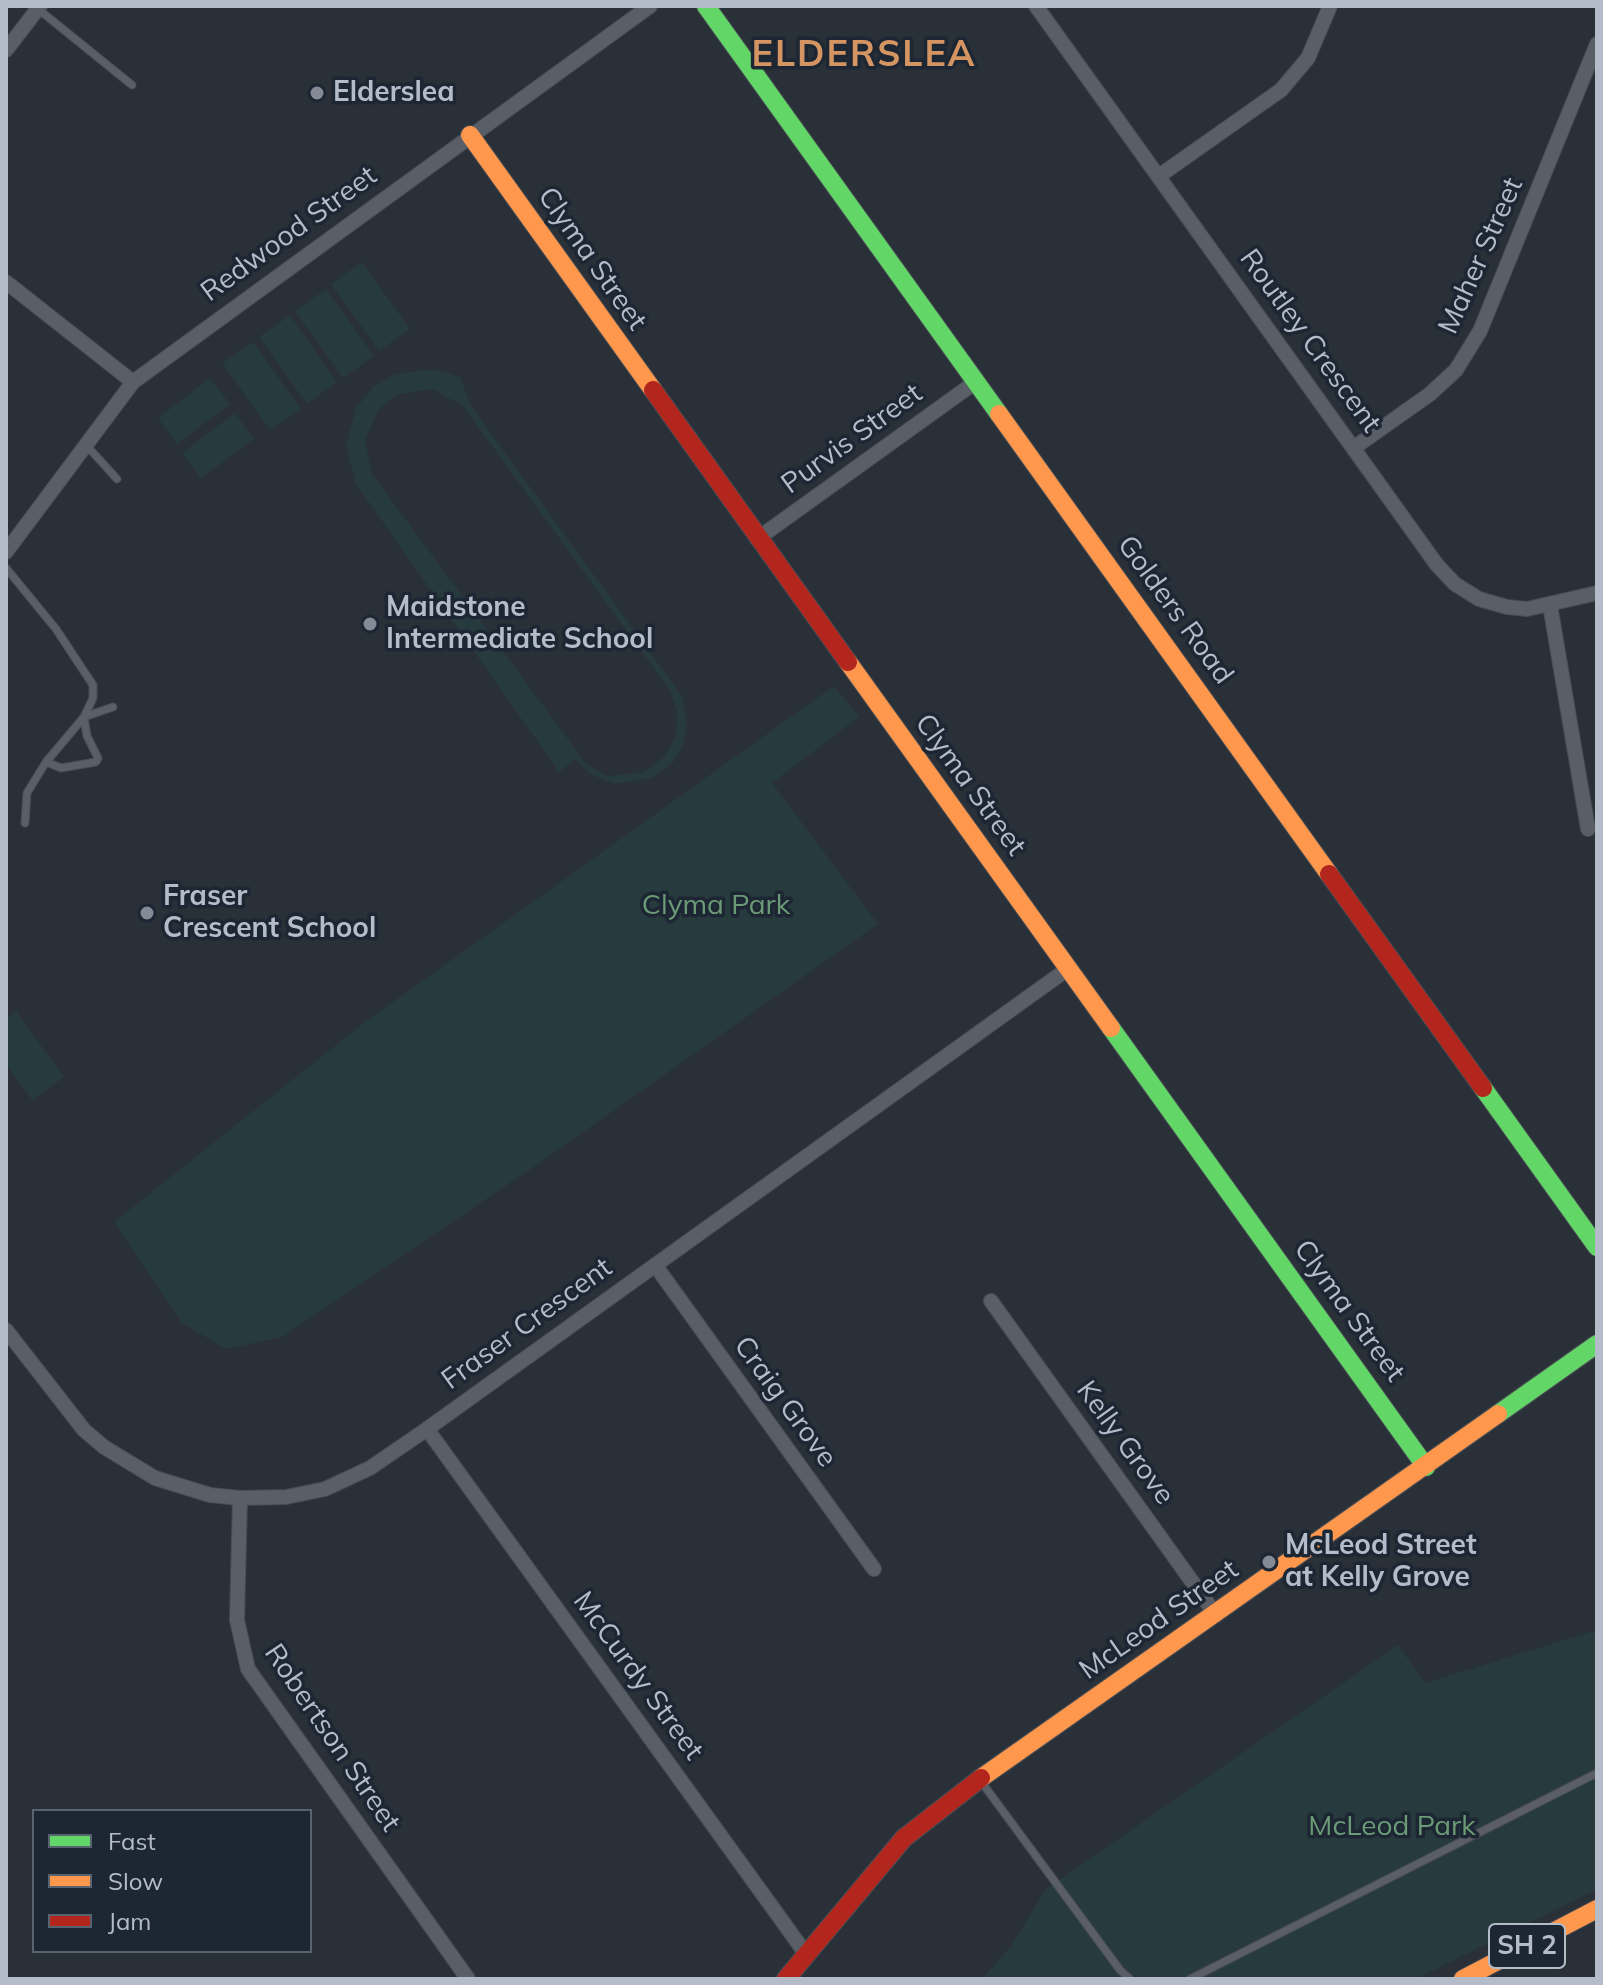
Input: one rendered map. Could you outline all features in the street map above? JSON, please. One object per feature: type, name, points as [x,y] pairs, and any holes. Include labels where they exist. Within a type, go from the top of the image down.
[{"type":"main road","name":"Golders Road","points":[[706,6],[1597,1247]]},
{"type":"main road","name":"Clyma Street","points":[[470,135],[757,539],[1426,1467]]},
{"type":"main road","name":"McLeod Street","points":[[786,1979],[904,1838],[980,1780],[1597,1344]]},
{"type":"main road","name":"SH 2","points":[[1463,1979],[1597,1909]]},
{"type":"street","name":"Redwood Street","points":[[6,552],[133,382],[650,6]]},
{"type":"street","name":"Routley Crescent","points":[[1036,6],[1437,565],[1455,584],[1479,599],[1507,607],[1550,605],[1597,593]]},
{"type":"street","points":[[1159,176],[1281,90],[1308,58],[1330,6]]},
{"type":"street","points":[[6,50],[39,8]]},
{"type":"street","name":"Maher Street","points":[[1355,447],[1430,394],[1456,370],[1480,331],[1597,44]]},
{"type":"street","points":[[6,282],[133,382]]},
{"type":"street","name":"Purvis Street","points":[[757,539],[977,381]]},
{"type":"street","points":[[1550,605],[1588,829]]},
{"type":"street","name":"Fraser Crescent","points":[[6,1330],[66,1410],[104,1447],[131,1465],[181,1488],[240,1498],[286,1497],[325,1489],[370,1468],[427,1429],[1069,968]]},
{"type":"street","name":"Craig Grove","points":[[655,1265],[874,1569]]},
{"type":"street","name":"Kelly Grove","points":[[991,1301],[1216,1615]]},
{"type":"street","name":"McCurdy Street","points":[[427,1429],[806,1954]]},
{"type":"street","name":"Robertson Street","points":[[240,1498],[237,1620],[248,1669],[468,1979]]},
{"type":"lane","points":[[39,8],[132,85]]},
{"type":"lane","points":[[87,446],[117,479]]},
{"type":"lane","points":[[6,568],[23,584],[88,673],[93,698],[84,717],[46,762],[27,793],[25,823]]},
{"type":"lane","points":[[84,717],[113,707]]},
{"type":"lane","points":[[46,762],[61,768],[96,762],[98,758],[87,736],[84,717]]},
{"type":"lane","points":[[1190,1979],[1597,1773]]},
{"type":"lane","points":[[980,1780],[1120,1970],[1130,1979]]},
{"type":"green space","points":[[362,262],[410,329],[379,351],[331,284]]},
{"type":"green space","points":[[326,289],[374,356],[343,378],[295,311]]},
{"type":"green space","points":[[290,315],[337,382],[307,404],[259,337]]},
{"type":"green space","points":[[253,342],[301,409],[270,430],[222,363]]},
{"type":"green space","points":[[434,369],[460,377],[471,406],[681,695],[687,719],[684,743],[672,764],[652,778],[615,784],[592,775],[576,759],[559,772],[356,484],[346,446],[356,408],[373,387],[395,374]],"holes":[[[432,389],[463,406],[669,689],[677,711],[676,736],[664,757],[644,772],[608,776],[587,765],[372,474],[365,441],[378,410],[396,395]]]},
{"type":"green space","points":[[210,378],[230,404],[177,444],[158,418]]},
{"type":"green space","points":[[235,413],[254,439],[201,478],[182,453]]},
{"type":"green space","name":"Clyma Park","points":[[834,686],[859,717],[772,783],[878,924],[538,1164],[282,1337],[226,1349],[182,1323],[114,1222],[365,1022]]},
{"type":"green space","points":[[16,1011],[64,1077],[32,1100],[6,1064],[6,1018]]},
{"type":"green space","name":"McLeod Park","points":[[1597,1630],[1597,1889],[1416,1979],[982,1979],[1011,1946],[1046,1889],[1398,1645],[1425,1683]]},
{"type":"traffic: fast","points":[[706,6],[999,414]]},
{"type":"traffic: fast","points":[[1111,1028],[1426,1467]]},
{"type":"traffic: fast","points":[[1483,1088],[1597,1247]]},
{"type":"traffic: fast","points":[[1498,1414],[1597,1344]]},
{"type":"traffic: slow","points":[[470,135],[653,390]]},
{"type":"traffic: slow","points":[[999,414],[1329,874]]},
{"type":"traffic: slow","points":[[848,662],[1111,1028]]},
{"type":"traffic: slow","points":[[981,1778],[1498,1414]]},
{"type":"traffic: slow","points":[[1463,1979],[1597,1909]]},
{"type":"traffic: jam","points":[[653,390],[848,662]]},
{"type":"traffic: jam","points":[[1329,874],[1483,1088]]},
{"type":"traffic: jam","points":[[786,1979],[904,1838],[981,1778]]},
{"type":"place","name":"Elderslea","points":[[317,93]]},
{"type":"place","name":"Maidstone Intermediate School","points":[[370,624]]},
{"type":"place","name":"Fraser Crescent School","points":[[147,913]]},
{"type":"place","name":"McLeod Street at Kelly Grove","points":[[1269,1562]]},
{"type":"district","name":"ELDERSLEA","points":[[864,55]]}]
